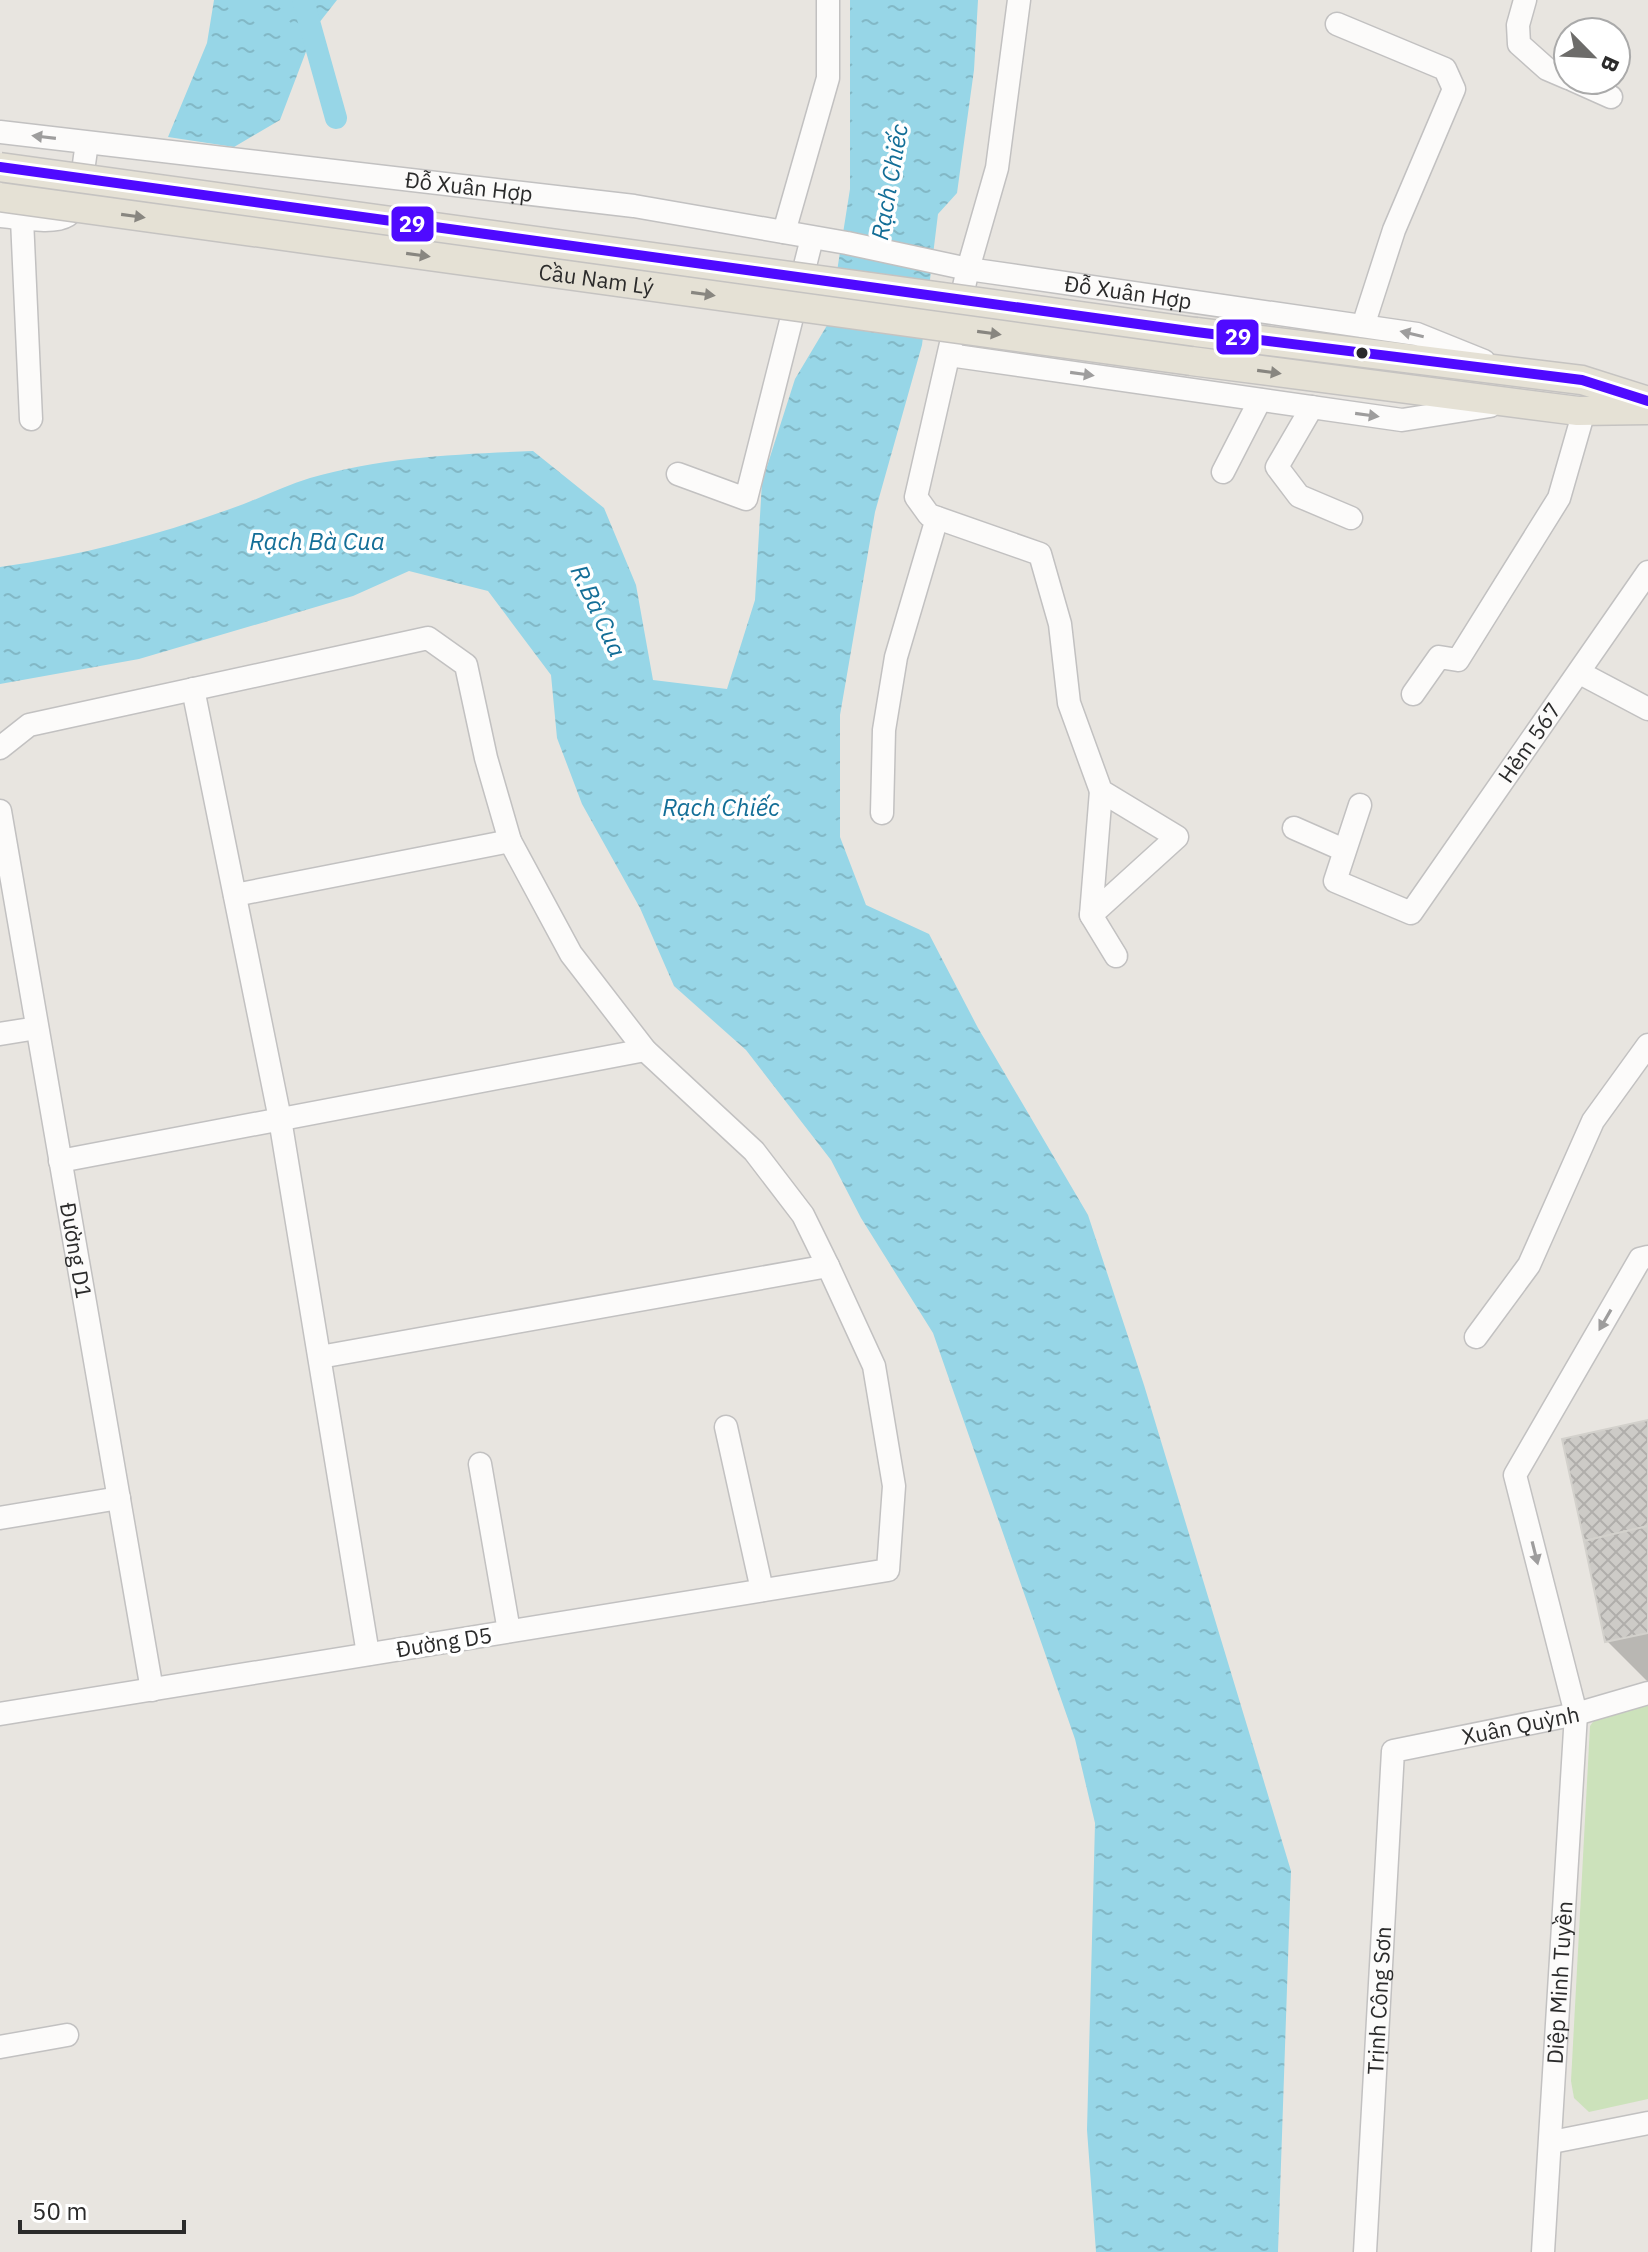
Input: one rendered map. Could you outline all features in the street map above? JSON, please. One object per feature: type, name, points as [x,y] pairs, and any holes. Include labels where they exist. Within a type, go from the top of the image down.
[{"type":"main road","name":"Cầu Nam Lý","points":[[0,167],[1196,332]]},
{"type":"main road","name":"Cầu Nam Lý","points":[[0,197],[1508,403]]},
{"type":"main road","name":"Đỗ Xuân Hợp","points":[[1196,332],[1582,380],[1648,401]]},
{"type":"main road","points":[[1508,403],[1584,411],[1648,410]]},
{"type":"street","points":[[784,232],[828,78],[828,0]]},
{"type":"street","points":[[1019,0],[997,168],[968,269],[916,497],[921,508],[937,518],[1040,554],[1060,624],[1069,703],[1101,791],[1091,915],[1116,956]]},
{"type":"street","points":[[1525,0],[1518,25],[1519,44],[1552,71]]},
{"type":"street","points":[[1337,24],[1445,69],[1454,89],[1394,230],[1363,326]]},
{"type":"street","name":"Đỗ Xuân Hợp","points":[[0,132],[634,206],[847,243],[968,269],[1417,334],[1511,372]]},
{"type":"street","points":[[31,419],[11,217],[52,222],[69,218],[78,207],[87,143]]},
{"type":"street","points":[[678,474],[746,499],[812,238]]},
{"type":"street","points":[[949,355],[1402,420],[1508,403]]},
{"type":"street","points":[[1223,472],[1260,400]]},
{"type":"street","points":[[1312,407],[1277,467],[1299,496],[1351,518]]},
{"type":"street","points":[[1413,694],[1439,657],[1458,660],[1515,564],[1548,518],[1564,488],[1584,411]]},
{"type":"street","points":[[882,813],[884,730],[896,657],[937,518]]},
{"type":"street","name":"Hẻm 567","points":[[1344,850],[1335,881],[1411,913],[1648,572]]},
{"type":"street","points":[[0,748],[29,725],[428,638],[466,665],[486,758],[510,841],[571,954],[645,1050],[754,1151],[803,1215],[828,1266],[320,1357]]},
{"type":"street","points":[[1580,673],[1648,709]]},
{"type":"street","points":[[193,689],[280,1119],[368,1654]]},
{"type":"street","points":[[1091,915],[1177,837],[1101,791]]},
{"type":"street","points":[[1294,828],[1344,850],[1360,805]]},
{"type":"street","name":"Đường D1","points":[[0,811],[152,1690]]},
{"type":"street","points":[[235,895],[510,841]]},
{"type":"street","points":[[0,1034],[37,1028]]},
{"type":"street","points":[[1476,1337],[1529,1265],[1593,1121],[1648,1045]]},
{"type":"street","points":[[60,1161],[645,1050]]},
{"type":"street","name":"Diệp Minh Tuyền","points":[[1543,2252],[1576,1714],[1515,1475],[1640,1259],[1648,1257]]},
{"type":"street","name":"Đường D5","points":[[0,1714],[888,1570],[894,1486],[874,1366],[828,1266]]},
{"type":"street","points":[[726,1427],[762,1590]]},
{"type":"street","points":[[480,1464],[509,1631]]},
{"type":"street","points":[[0,1518],[119,1498]]},
{"type":"street","name":"Xuân Quỳnh","points":[[1393,1751],[1576,1714],[1648,1693]]},
{"type":"street","name":"Trịnh Công Sơn","points":[[1365,2252],[1393,1751]]},
{"type":"street","points":[[0,2047],[67,2035]]},
{"type":"street","points":[[1552,2142],[1648,2123]]},
{"type":"green space","points":[[1648,1698],[1648,2099],[1589,2112],[1574,2098],[1571,2081],[1590,1726],[1601,1711]]},
{"type":"water","points":[[214,0],[337,0],[315,28],[280,120],[234,147],[168,137],[207,43]]},
{"type":"water","name":"Rạch Chiếc","points":[[850,0],[978,0],[974,70],[957,193],[938,214],[922,345],[875,512],[840,715],[840,837],[866,905],[929,934],[978,1028],[1088,1215],[1144,1385],[1291,1871],[1278,2252],[1096,2252],[1087,2130],[1095,1823],[1075,1739],[933,1333],[861,1218],[831,1160],[746,1050],[674,986],[640,908],[582,804],[557,738],[551,675],[488,591],[409,571],[353,596],[139,659],[0,684],[0,567],[88,551],[174,528],[300,481],[337,471],[421,458],[533,451],[604,508],[636,585],[653,680],[727,689],[755,600],[762,482],[795,379],[829,322],[850,189]]},
{"type":"building","points":[[1648,1420],[1648,1526],[1584,1541],[1562,1439]]},
{"type":"building","points":[[1648,1526],[1648,1633],[1605,1642],[1584,1541]]},
{"type":"waterway","points":[[303,0],[336,118]]},
{"type":"transit line","name":"29","points":[[0,167],[1196,332],[1582,380],[1648,401]]},
{"type":"water label","name":"Rạch Bà Cua","points":[[317,542]]},
{"type":"water label","name":"R.Bà Cua","points":[[598,611]]}]
